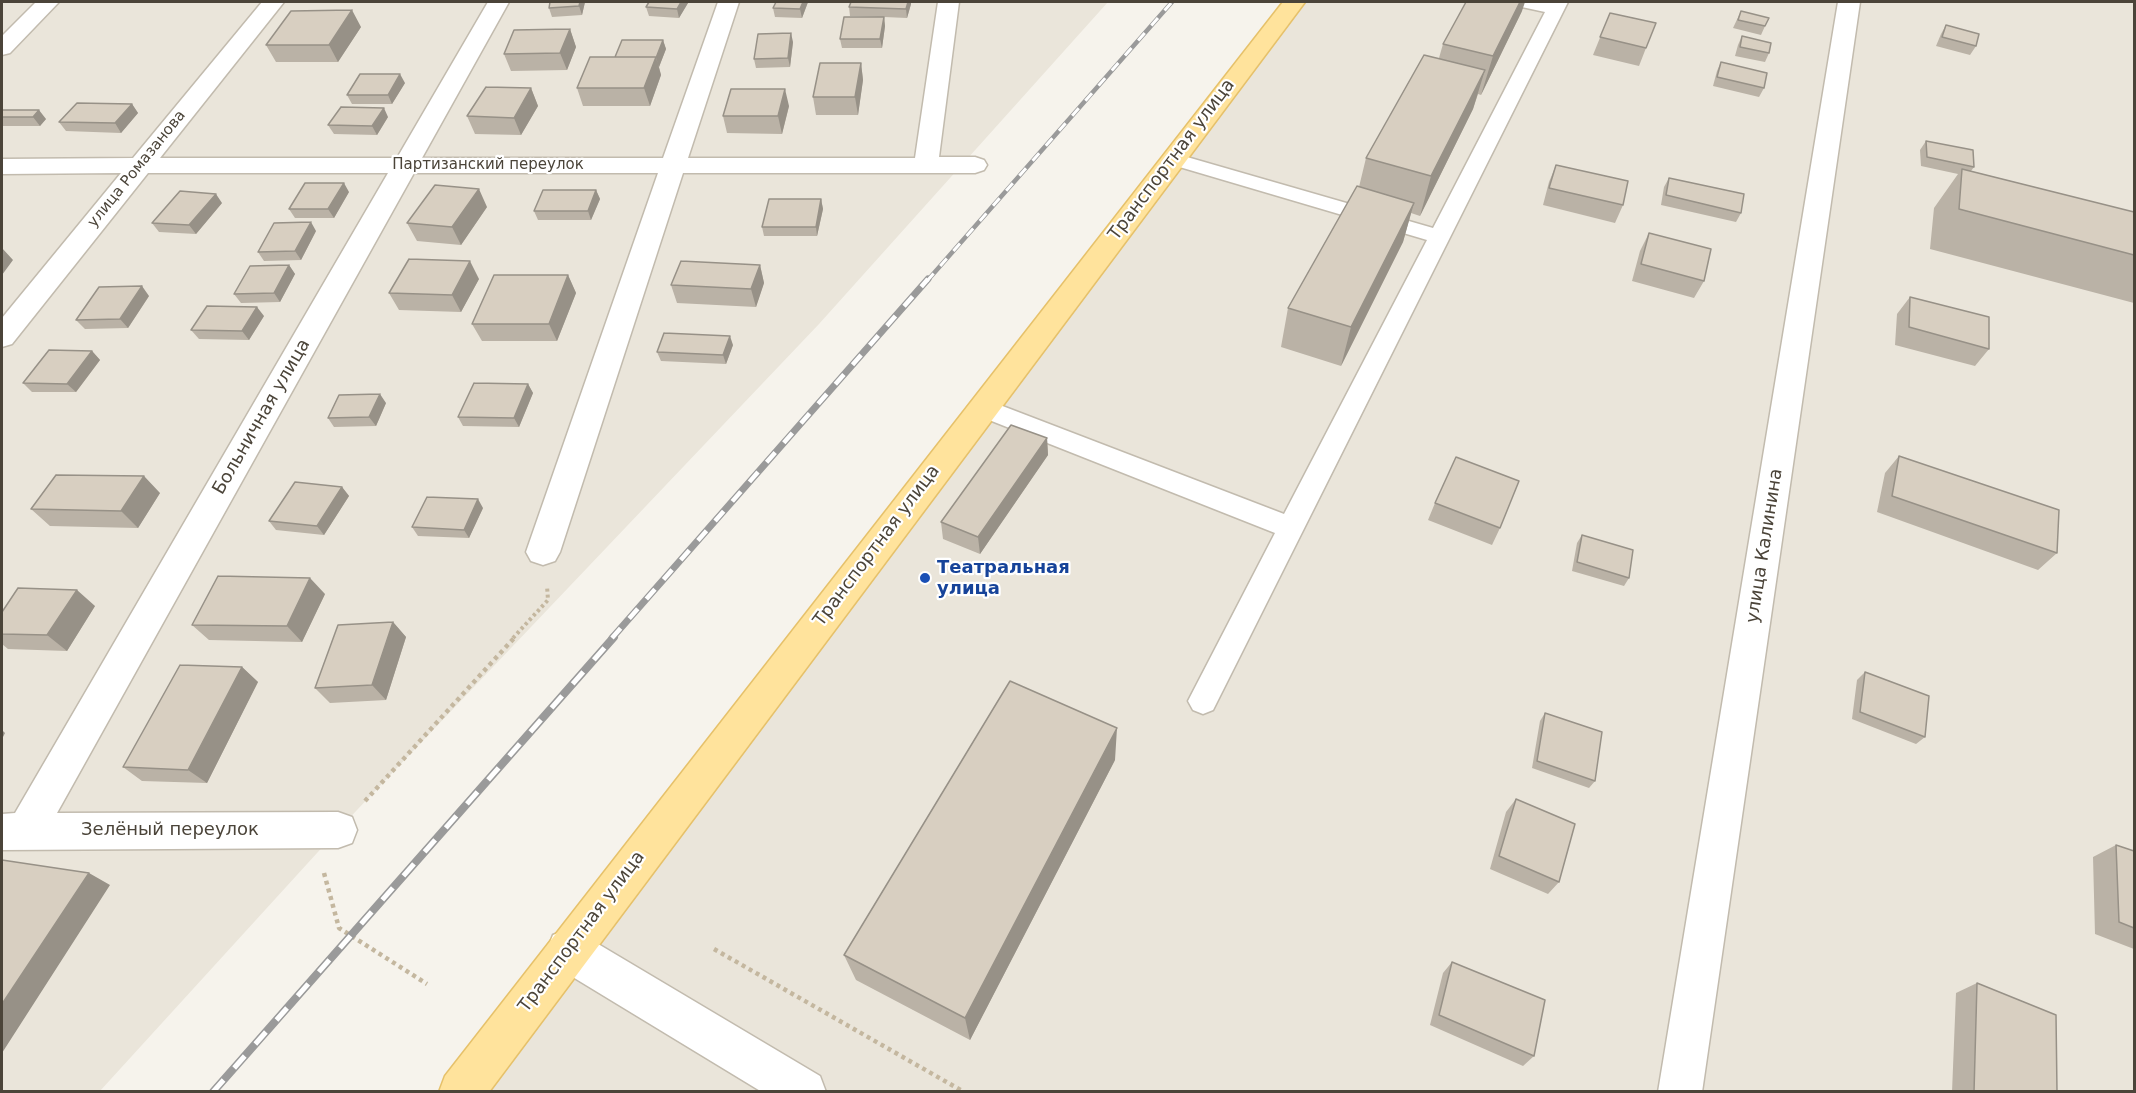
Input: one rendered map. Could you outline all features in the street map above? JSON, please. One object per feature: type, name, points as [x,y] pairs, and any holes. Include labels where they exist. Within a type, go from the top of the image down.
[{"type":"main road","name":"Транспортная улица","points":[[461,1092],[1294,2]]},
{"type":"street","points":[[2,48],[48,2]]},
{"type":"street","name":"улица Ромазанова","points":[[2,337],[273,2]]},
{"type":"street","name":"Больничная улица","points":[[14,832],[498,2]]},
{"type":"street","points":[[543,552],[728,2]]},
{"type":"street","points":[[926,164],[949,2]]},
{"type":"street","name":"улица Калинина","points":[[1680,1092],[1849,2]]},
{"type":"street","name":"Партизанский переулок","points":[[2,166],[975,165]]},
{"type":"street","name":"Зелёный переулок","points":[[14,832],[338,830]]},
{"type":"street","points":[[568,950],[804,1092]]},
{"type":"lane","points":[[1203,701],[1557,5],[1523,2]]},
{"type":"lane","points":[[1173,159],[1439,237]]},
{"type":"lane","points":[[982,408],[1291,528]]},
{"type":"path","points":[[427,984],[339,928],[322,867],[338,830],[548,600],[543,552]]},
{"type":"path","points":[[714,949],[964,1092]]},
{"type":"shaded area","points":[[2,2],[1108,2],[819,324],[338,830],[100,1091],[2,1092]]},
{"type":"shaded area","points":[[1294,2],[2134,2],[2134,1091],[461,1092]]},
{"type":"building","points":[[550,2],[580,2],[579,6],[549,8]]},
{"type":"building","points":[[649,2],[681,2],[677,9],[646,7]]},
{"type":"building","points":[[776,2],[803,2],[800,9],[773,8]]},
{"type":"building","points":[[851,2],[908,2],[906,9],[849,7]]},
{"type":"building","points":[[1466,2],[1520,2],[1493,56],[1443,44]]},
{"type":"building","points":[[352,10],[329,45],[266,45],[291,11]]},
{"type":"building","points":[[1741,11],[1769,18],[1765,26],[1738,20]]},
{"type":"building","points":[[1610,13],[1656,23],[1646,48],[1600,37]]},
{"type":"building","points":[[844,17],[884,17],[880,39],[840,39]]},
{"type":"building","points":[[1946,25],[1979,34],[1976,46],[1942,37]]},
{"type":"building","points":[[570,29],[560,53],[504,54],[514,30]]},
{"type":"building","points":[[791,33],[788,58],[754,59],[758,34]]},
{"type":"building","points":[[1742,36],[1771,43],[1769,53],[1740,47]]},
{"type":"building","points":[[622,40],[663,40],[656,58],[615,57]]},
{"type":"building","points":[[1424,55],[1485,70],[1431,176],[1366,158]]},
{"type":"building","points":[[590,57],[656,57],[644,88],[577,88]]},
{"type":"building","points":[[1721,62],[1767,73],[1764,88],[1717,77]]},
{"type":"building","points":[[820,63],[861,63],[855,97],[813,97]]},
{"type":"building","points":[[360,74],[400,74],[388,95],[347,95]]},
{"type":"building","points":[[486,87],[531,88],[514,118],[467,116]]},
{"type":"building","points":[[731,89],[785,89],[778,116],[723,116]]},
{"type":"building","points":[[77,103],[132,104],[115,123],[59,122]]},
{"type":"building","points":[[341,107],[384,108],[372,126],[328,125]]},
{"type":"building","points":[[2,110],[39,110],[33,117],[2,117]]},
{"type":"building","points":[[1926,141],[1973,150],[1974,167],[1927,157]]},
{"type":"building","points":[[1556,165],[1628,181],[1623,205],[1549,188]]},
{"type":"building","points":[[1962,169],[2134,212],[2134,255],[1959,209]]},
{"type":"building","points":[[1669,178],[1744,194],[1741,213],[1666,195]]},
{"type":"building","points":[[305,183],[344,183],[328,209],[289,209]]},
{"type":"building","points":[[435,185],[479,189],[452,227],[407,223]]},
{"type":"building","points":[[1357,186],[1414,203],[1351,327],[1288,308]]},
{"type":"building","points":[[543,190],[596,190],[588,211],[534,211]]},
{"type":"building","points":[[180,191],[216,194],[189,225],[152,223]]},
{"type":"building","points":[[769,199],[821,199],[816,227],[762,227]]},
{"type":"building","points":[[311,222],[295,251],[258,252],[274,223]]},
{"type":"building","points":[[1649,233],[1711,249],[1704,281],[1641,264]]},
{"type":"building","points":[[409,259],[470,261],[452,295],[389,293]]},
{"type":"building","points":[[681,261],[760,265],[751,289],[671,285]]},
{"type":"building","points":[[289,265],[274,293],[234,294],[250,266]]},
{"type":"building","points":[[494,275],[568,275],[549,324],[472,324]]},
{"type":"building","points":[[142,286],[120,319],[76,320],[99,287]]},
{"type":"building","points":[[1910,297],[1989,317],[1989,349],[1909,327]]},
{"type":"building","points":[[207,306],[257,307],[242,331],[191,330]]},
{"type":"building","points":[[664,333],[730,336],[723,355],[657,352]]},
{"type":"building","points":[[49,350],[92,351],[67,384],[23,383]]},
{"type":"building","points":[[474,383],[528,384],[514,418],[458,417]]},
{"type":"building","points":[[380,394],[369,417],[328,418],[339,395]]},
{"type":"building","points":[[1011,425],[1047,438],[978,537],[941,522]]},
{"type":"building","points":[[1899,456],[2059,510],[2057,553],[1892,496]]},
{"type":"building","points":[[1456,457],[1519,481],[1500,528],[1435,503]]},
{"type":"building","points":[[56,475],[144,476],[121,511],[31,509]]},
{"type":"building","points":[[295,482],[342,487],[317,526],[269,521]]},
{"type":"building","points":[[427,497],[478,499],[464,530],[412,527]]},
{"type":"building","points":[[1582,535],[1633,550],[1629,578],[1577,562]]},
{"type":"building","points":[[218,576],[310,578],[287,626],[192,625]]},
{"type":"building","points":[[18,588],[77,590],[47,635],[2,634],[2,612]]},
{"type":"building","points":[[393,622],[372,685],[315,688],[338,625]]},
{"type":"building","points":[[180,665],[242,667],[188,770],[123,767]]},
{"type":"building","points":[[1865,672],[1929,696],[1925,737],[1860,712]]},
{"type":"building","points":[[1010,681],[1117,728],[965,1018],[844,955]]},
{"type":"building","points":[[1545,713],[1602,732],[1595,781],[1537,761]]},
{"type":"building","points":[[1516,799],[1575,824],[1559,882],[1499,856]]},
{"type":"building","points":[[2116,845],[2134,851],[2134,928],[2119,922]]},
{"type":"building","points":[[2,860],[89,873],[2,1004]]},
{"type":"building","points":[[1452,962],[1545,1000],[1534,1056],[1439,1015]]},
{"type":"building","points":[[1977,983],[2056,1015],[2057,1092],[1974,1092]]},
{"type":"railway","points":[[927,281],[1172,2]]},
{"type":"railway","points":[[612,638],[928,279]]},
{"type":"railway","points":[[213,1092],[614,637]]},
{"type":"place","name":"Театральная улица","points":[[925,578]]}]
